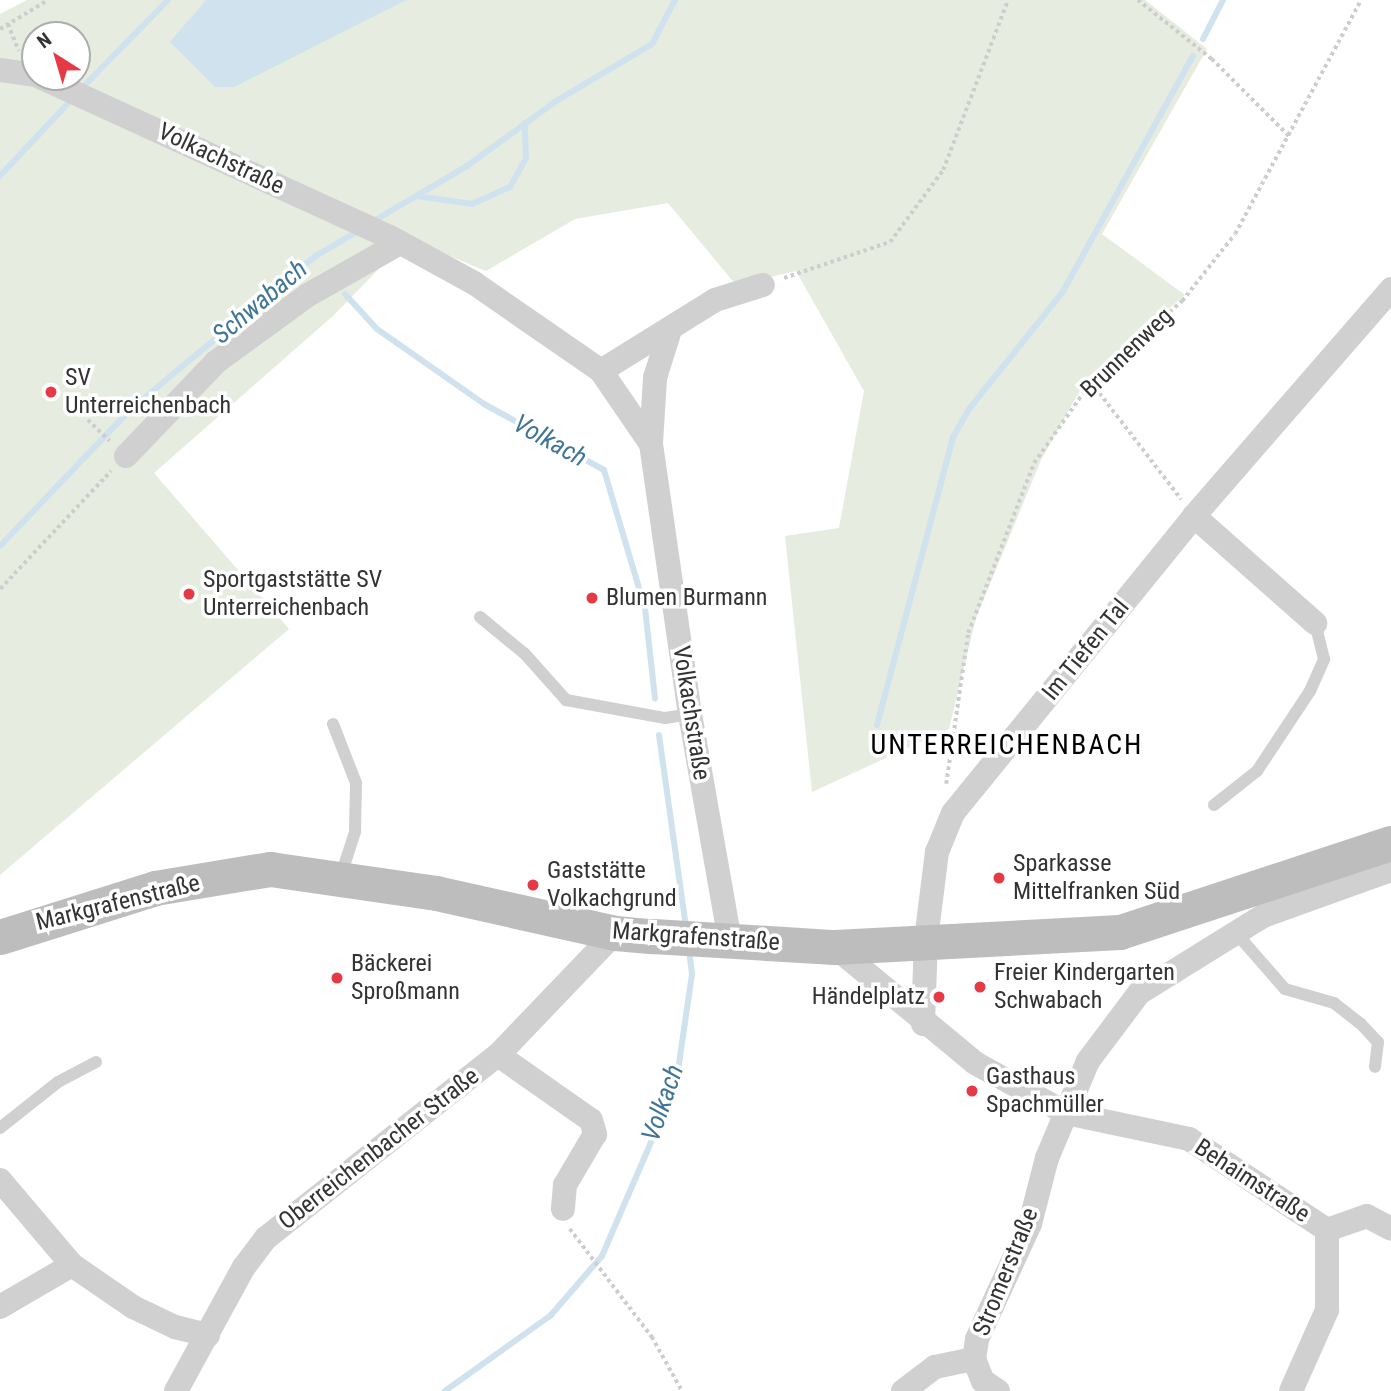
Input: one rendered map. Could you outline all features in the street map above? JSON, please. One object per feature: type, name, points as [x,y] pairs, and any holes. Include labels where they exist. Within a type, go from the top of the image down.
[{"type":"main road","name":"Markgrafenstraße","points":[[0,937],[155,888],[270,869],[436,893],[615,933],[653,936],[835,947],[926,939],[1121,932],[1391,843]]},
{"type":"street","points":[[0,70],[21,73]]},
{"type":"street","name":"Volkachstraße","points":[[74,91],[395,240],[474,283],[601,371],[651,444]]},
{"type":"street","points":[[119,450],[216,362],[308,295],[395,240]]},
{"type":"street","points":[[601,371],[715,300],[763,285]]},
{"type":"street","name":"Im Tiefen Tal","points":[[926,939],[937,852],[953,813],[1194,516],[1391,289]]},
{"type":"street","name":"Volkachstraße","points":[[670,330],[655,379],[651,444],[723,940]]},
{"type":"street","points":[[1194,516],[1315,623]]},
{"type":"street","name":"Stromerstraße","points":[[903,1391],[935,1367],[974,1359],[977,1339],[1030,1224],[1047,1158],[1088,1061],[1139,993],[1263,916],[1391,870]]},
{"type":"street","name":"Oberreichenbacher Straße","points":[[176,1391],[244,1267],[266,1238],[498,1055],[615,933]]},
{"type":"street","points":[[923,1024],[926,939]]},
{"type":"street","points":[[835,947],[923,1024],[975,1063],[1066,1113]]},
{"type":"street","points":[[498,1055],[591,1120],[595,1133],[565,1185],[563,1209]]},
{"type":"street","name":"Behaimstraße","points":[[1066,1113],[1189,1139],[1327,1230],[1367,1216],[1391,1229]]},
{"type":"street","points":[[0,1181],[72,1265],[133,1307],[174,1327],[208,1335]]},
{"type":"street","points":[[1291,1391],[1327,1310],[1327,1230]]},
{"type":"street","points":[[0,1307],[72,1265]]},
{"type":"street","points":[[974,1359],[983,1381],[998,1391]]},
{"type":"lane","points":[[481,617],[525,654],[566,700],[665,718],[690,714]]},
{"type":"lane","points":[[1214,805],[1257,771],[1310,691],[1324,659],[1315,623]]},
{"type":"lane","points":[[333,724],[356,783],[355,832],[339,879]]},
{"type":"lane","points":[[1236,933],[1285,989],[1334,1003],[1361,1024],[1378,1042],[1375,1067]]},
{"type":"lane","points":[[0,1128],[58,1082],[96,1062]]},
{"type":"path","points":[[0,29],[48,0]]},
{"type":"path","points":[[763,285],[890,242],[943,170],[1008,0]]},
{"type":"path","points":[[1138,0],[1212,59],[1289,136]]},
{"type":"path","name":"Brunnenweg","points":[[953,813],[944,793],[968,633],[1034,463],[1091,382],[1182,301],[1235,234],[1361,0]]},
{"type":"path","points":[[1091,382],[1194,516]]},
{"type":"path","points":[[0,589],[119,450],[88,420]]},
{"type":"path","points":[[587,1251],[652,1337],[682,1391]]},
{"type":"shaded area","points":[[27,0],[1145,0],[1207,49],[1102,234],[1185,295],[1087,378],[1041,460],[976,618],[949,729],[812,792],[785,536],[839,528],[864,391],[796,271],[736,285],[668,203],[575,219],[486,271],[408,239],[334,315],[154,473],[289,629],[0,875],[0,14]]},
{"type":"water","points":[[206,0],[406,0],[234,87],[215,87],[170,42]]},
{"type":"waterway","points":[[91,79],[168,0]]},
{"type":"waterway","name":"Schwabach","points":[[372,222],[467,166],[556,101],[652,44],[675,0]]},
{"type":"waterway","points":[[1203,39],[1223,0]]},
{"type":"waterway","points":[[877,725],[953,437],[969,409],[1062,293],[1193,56]]},
{"type":"waterway","points":[[0,176],[73,98]]},
{"type":"waterway","name":"Schwabach","points":[[417,196],[472,204],[510,187],[526,158],[525,124]]},
{"type":"waterway","name":"Schwabach","points":[[0,546],[131,409],[314,257],[360,230]]},
{"type":"waterway","name":"Volkach","points":[[345,294],[377,329],[484,404],[604,470],[645,608],[655,698]]},
{"type":"waterway","name":"Volkach","points":[[659,735],[686,927]]},
{"type":"waterway","name":"Volkach","points":[[445,1391],[551,1315],[602,1256],[676,1084],[692,974],[689,948]]},
{"type":"place","name":"SV Unterreichenbach","points":[[51,392]]},
{"type":"place","name":"Sportgaststätte SV Unterreichenbach","points":[[189,594]]},
{"type":"place","name":"Blumen Burmann","points":[[592,598]]},
{"type":"place","name":"Sparkasse Mittelfranken Süd","points":[[999,878]]},
{"type":"place","name":"Gaststätte Volkachgrund","points":[[533,885]]},
{"type":"place","name":"Bäckerei Sproßmann","points":[[337,978]]},
{"type":"place","name":"Freier Kindergarten Schwabach","points":[[980,987]]},
{"type":"place","name":"Händelplatz","points":[[939,997]]},
{"type":"place","name":"Gasthaus Spachmüller","points":[[972,1091]]},
{"type":"district","name":"UNTERREICHENBACH","points":[[1007,745]]}]
